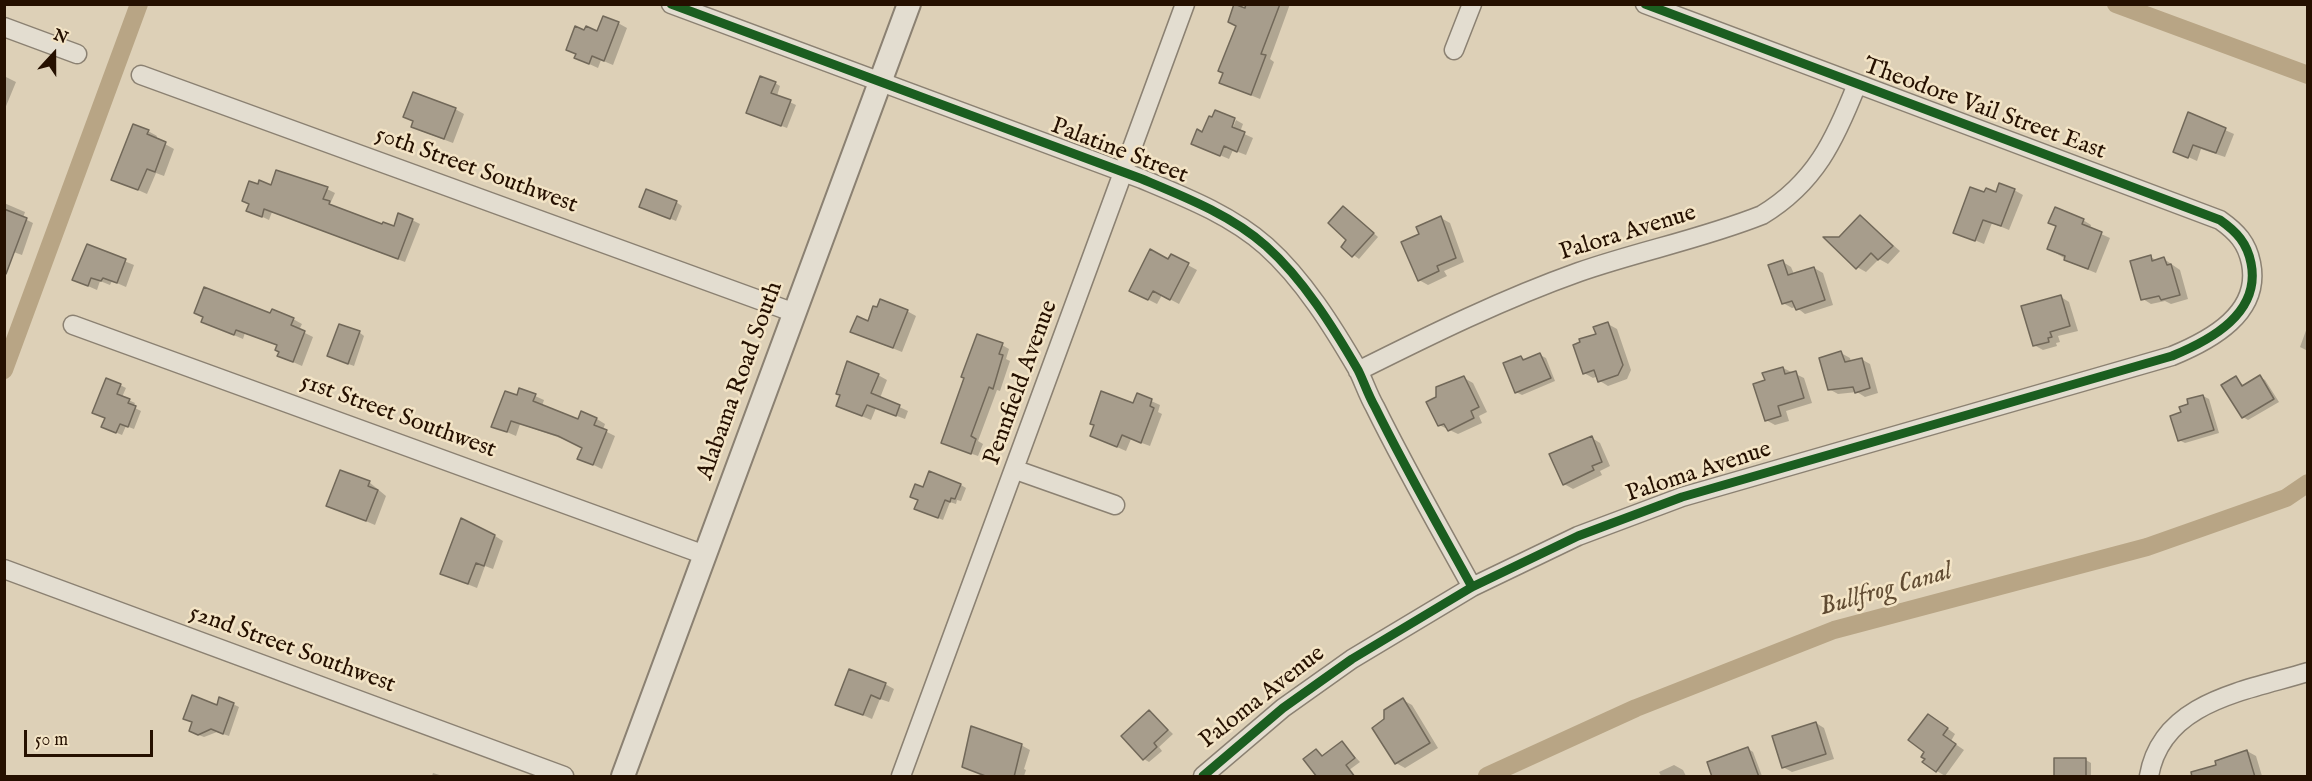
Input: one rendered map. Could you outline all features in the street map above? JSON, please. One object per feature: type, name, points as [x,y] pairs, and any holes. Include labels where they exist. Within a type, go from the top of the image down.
[{"type":"street","name":"Palatine Street","points":[[671,4],[879,84],[1124,173],[1212,210],[1265,245],[1290,270],[1358,371],[1374,406],[1472,587]]},
{"type":"street","name":"Alabama Road South","points":[[623,777],[909,4]]},
{"type":"street","name":"Pennfield Avenue","points":[[901,777],[1016,470],[1185,4]]},
{"type":"street","points":[[1454,50],[1472,4]]},
{"type":"street","name":"Theodore Vail Street East","points":[[1645,4],[2220,220],[2237,231],[2249,252],[2254,277],[2248,301]]},
{"type":"street","points":[[4,27],[77,54]]},
{"type":"street","name":"50th Street Southwest","points":[[141,75],[795,313]]},
{"type":"street","name":"Palora Avenue","points":[[1358,371],[1467,318],[1569,276],[1762,215],[1781,204],[1812,173],[1824,156],[1857,84]]},
{"type":"street","name":"Paloma Avenue","points":[[1203,777],[1257,730],[1316,684],[1472,587],[1578,536],[1682,496],[2172,356],[2216,335],[2236,318],[2248,301]]},
{"type":"street","name":"51st Street Southwest","points":[[73,325],[705,555]]},
{"type":"street","points":[[1016,470],[1115,505]]},
{"type":"street","name":"52nd Street Southwest","points":[[4,569],[564,777]]},
{"type":"street","points":[[2149,777],[2151,762],[2160,744],[2174,725],[2196,709],[2307,672]]},
{"type":"building","points":[[1234,4],[1245,8],[1246,4],[1280,4],[1261,54],[1266,55],[1251,95],[1219,83],[1223,73],[1218,71],[1236,26],[1228,22]]},
{"type":"building","points":[[603,16],[619,22],[604,61],[592,56],[589,64],[574,58],[576,54],[566,50],[575,26],[584,30],[586,26],[597,31]]},
{"type":"building","points":[[760,76],[776,82],[771,93],[791,100],[781,126],[746,113]]},
{"type":"building","points":[[413,92],[456,108],[444,139],[411,127],[413,121],[403,117]]},
{"type":"building","points":[[1215,110],[1235,118],[1232,127],[1245,132],[1237,152],[1224,146],[1220,156],[1191,144],[1197,129],[1202,132],[1209,116],[1212,117]]},
{"type":"building","points":[[2188,112],[2226,128],[2216,153],[2193,145],[2188,158],[2173,152]]},
{"type":"building","points":[[133,124],[149,130],[147,134],[166,142],[155,172],[147,169],[138,190],[111,180]]},
{"type":"building","points":[[276,170],[328,187],[323,199],[330,201],[329,204],[382,224],[383,222],[394,226],[398,213],[413,219],[398,259],[264,209],[262,217],[246,211],[249,204],[242,201],[249,181],[258,184],[259,180],[271,185]]},
{"type":"building","points":[[1999,183],[2015,189],[2001,226],[1983,220],[1975,241],[1953,233],[1970,187],[1984,192],[1986,188],[1996,192]]},
{"type":"building","points":[[646,189],[677,201],[670,219],[639,207]]},
{"type":"building","points":[[1343,206],[1374,233],[1352,257],[1341,247],[1346,240],[1328,223]]},
{"type":"building","points":[[2055,207],[2084,219],[2082,224],[2102,232],[2088,269],[2064,260],[2065,256],[2047,249],[2056,226],[2048,223]]},
{"type":"building","points":[[4,209],[27,218],[6,274],[4,274]]},
{"type":"building","points":[[1860,215],[1893,246],[1878,260],[1871,253],[1856,269],[1823,237],[1839,237]]},
{"type":"building","points":[[1441,216],[1456,258],[1437,266],[1439,271],[1418,281],[1401,242],[1419,234],[1416,227]]},
{"type":"building","points":[[87,244],[126,259],[117,283],[103,278],[101,281],[91,278],[88,286],[72,280]]},
{"type":"building","points":[[1150,249],[1168,259],[1171,254],[1189,263],[1170,300],[1153,291],[1148,300],[1129,291]]},
{"type":"building","points":[[2151,255],[2152,261],[2164,257],[2167,265],[2171,264],[2180,295],[2161,300],[2159,296],[2141,300],[2130,261]]},
{"type":"building","points":[[1783,260],[1788,275],[1814,267],[1825,300],[1796,310],[1792,301],[1782,304],[1768,265]]},
{"type":"building","points":[[204,287],[270,313],[272,309],[294,318],[291,325],[305,331],[293,362],[277,356],[279,352],[275,350],[277,345],[236,330],[234,335],[201,322],[203,317],[194,313]]},
{"type":"building","points":[[2061,295],[2070,326],[2050,332],[2052,337],[2048,338],[2049,342],[2033,346],[2021,306]]},
{"type":"building","points":[[880,299],[908,310],[893,348],[850,332],[857,316],[868,321],[873,306],[877,307]]},
{"type":"building","points":[[1608,322],[1623,365],[1618,375],[1598,382],[1594,370],[1583,374],[1573,345],[1580,342],[1579,339],[1596,334],[1593,327]]},
{"type":"building","points":[[339,324],[360,331],[348,364],[327,356]]},
{"type":"building","points":[[977,334],[1003,343],[999,354],[1003,355],[993,389],[989,387],[971,436],[976,439],[971,454],[941,443]]},
{"type":"building","points":[[1841,351],[1845,362],[1862,358],[1870,388],[1855,393],[1853,387],[1828,390],[1819,358]]},
{"type":"building","points":[[1540,353],[1551,378],[1515,393],[1503,363],[1521,356],[1523,360]]},
{"type":"building","points":[[847,361],[879,374],[871,393],[900,405],[896,416],[867,405],[862,416],[836,406],[840,395],[836,394]]},
{"type":"building","points":[[1783,367],[1785,374],[1796,371],[1804,398],[1778,406],[1781,416],[1765,421],[1753,384],[1765,380],[1762,373]]},
{"type":"building","points":[[2260,375],[2274,399],[2242,418],[2221,385],[2236,376],[2242,386]]},
{"type":"building","points":[[1464,376],[1479,407],[1471,411],[1474,418],[1448,431],[1444,424],[1438,426],[1426,402],[1436,397],[1436,387]]},
{"type":"building","points":[[106,378],[121,384],[117,394],[130,399],[128,403],[136,406],[128,427],[120,424],[116,433],[101,427],[105,418],[92,413]]},
{"type":"building","points":[[519,388],[536,394],[533,401],[578,419],[581,411],[597,418],[594,425],[607,430],[593,465],[577,459],[582,448],[558,436],[511,421],[507,432],[491,427],[505,391],[517,395]]},
{"type":"building","points":[[1101,391],[1133,403],[1137,393],[1152,399],[1150,406],[1154,408],[1141,443],[1122,435],[1117,447],[1090,436],[1094,425],[1090,424]]},
{"type":"building","points":[[2203,395],[2214,430],[2178,441],[2170,416],[2181,412],[2179,407],[2188,404],[2187,399]]},
{"type":"building","points":[[1592,436],[1602,462],[1592,466],[1594,470],[1563,485],[1549,454]]},
{"type":"building","points":[[340,470],[370,481],[368,486],[378,490],[366,521],[326,506]]},
{"type":"building","points":[[929,471],[961,484],[955,499],[951,498],[950,502],[945,500],[938,518],[914,509],[918,500],[910,497],[915,484],[923,487]]},
{"type":"building","points":[[461,518],[495,535],[484,566],[476,563],[468,584],[440,574]]},
{"type":"building","points":[[849,669],[886,683],[880,699],[871,695],[863,715],[835,705]]},
{"type":"building","points":[[192,695],[217,705],[219,697],[234,703],[223,734],[211,729],[198,735],[189,731],[192,722],[183,719]]},
{"type":"building","points":[[1403,698],[1430,743],[1395,764],[1372,728],[1384,719],[1384,710]]},
{"type":"building","points":[[1149,710],[1168,730],[1154,743],[1157,747],[1143,760],[1121,736]]},
{"type":"building","points":[[1928,714],[1948,728],[1943,735],[1956,744],[1936,772],[1922,762],[1925,759],[1921,757],[1924,752],[1908,740]]},
{"type":"building","points":[[1816,722],[1826,754],[1782,768],[1772,736]]},
{"type":"building","points":[[971,726],[1022,744],[1014,777],[988,777],[962,767]]},
{"type":"building","points":[[1342,741],[1355,758],[1346,765],[1355,777],[1317,777],[1303,759],[1316,749],[1322,756]]},
{"type":"building","points":[[1748,747],[1759,777],[1712,777],[1707,762]]},
{"type":"building","points":[[2247,750],[2255,777],[2192,777],[2191,772],[2216,765],[2215,761]]},
{"type":"building","points":[[2054,758],[2086,758],[2086,777],[2054,777]]},
{"type":"waterway","points":[[4,370],[139,4]]},
{"type":"waterway","points":[[2116,4],[2308,75]]},
{"type":"waterway","name":"Bullfrog Canal","points":[[1487,776],[1636,708],[1834,630],[2147,547],[2286,498],[2308,483]]},
{"type":"cycle path","points":[[671,4],[1142,179],[1223,216],[1252,235],[1280,259],[1292,273],[1338,337],[1358,370],[1398,452],[1472,587]]},
{"type":"cycle path","points":[[1203,776],[1283,708],[1352,659],[1472,587],[1578,536],[1682,497],[2172,356],[2217,333],[2241,310],[2248,296],[2252,281],[2251,263],[2247,250],[2236,234],[2220,220],[1645,4]]}]
